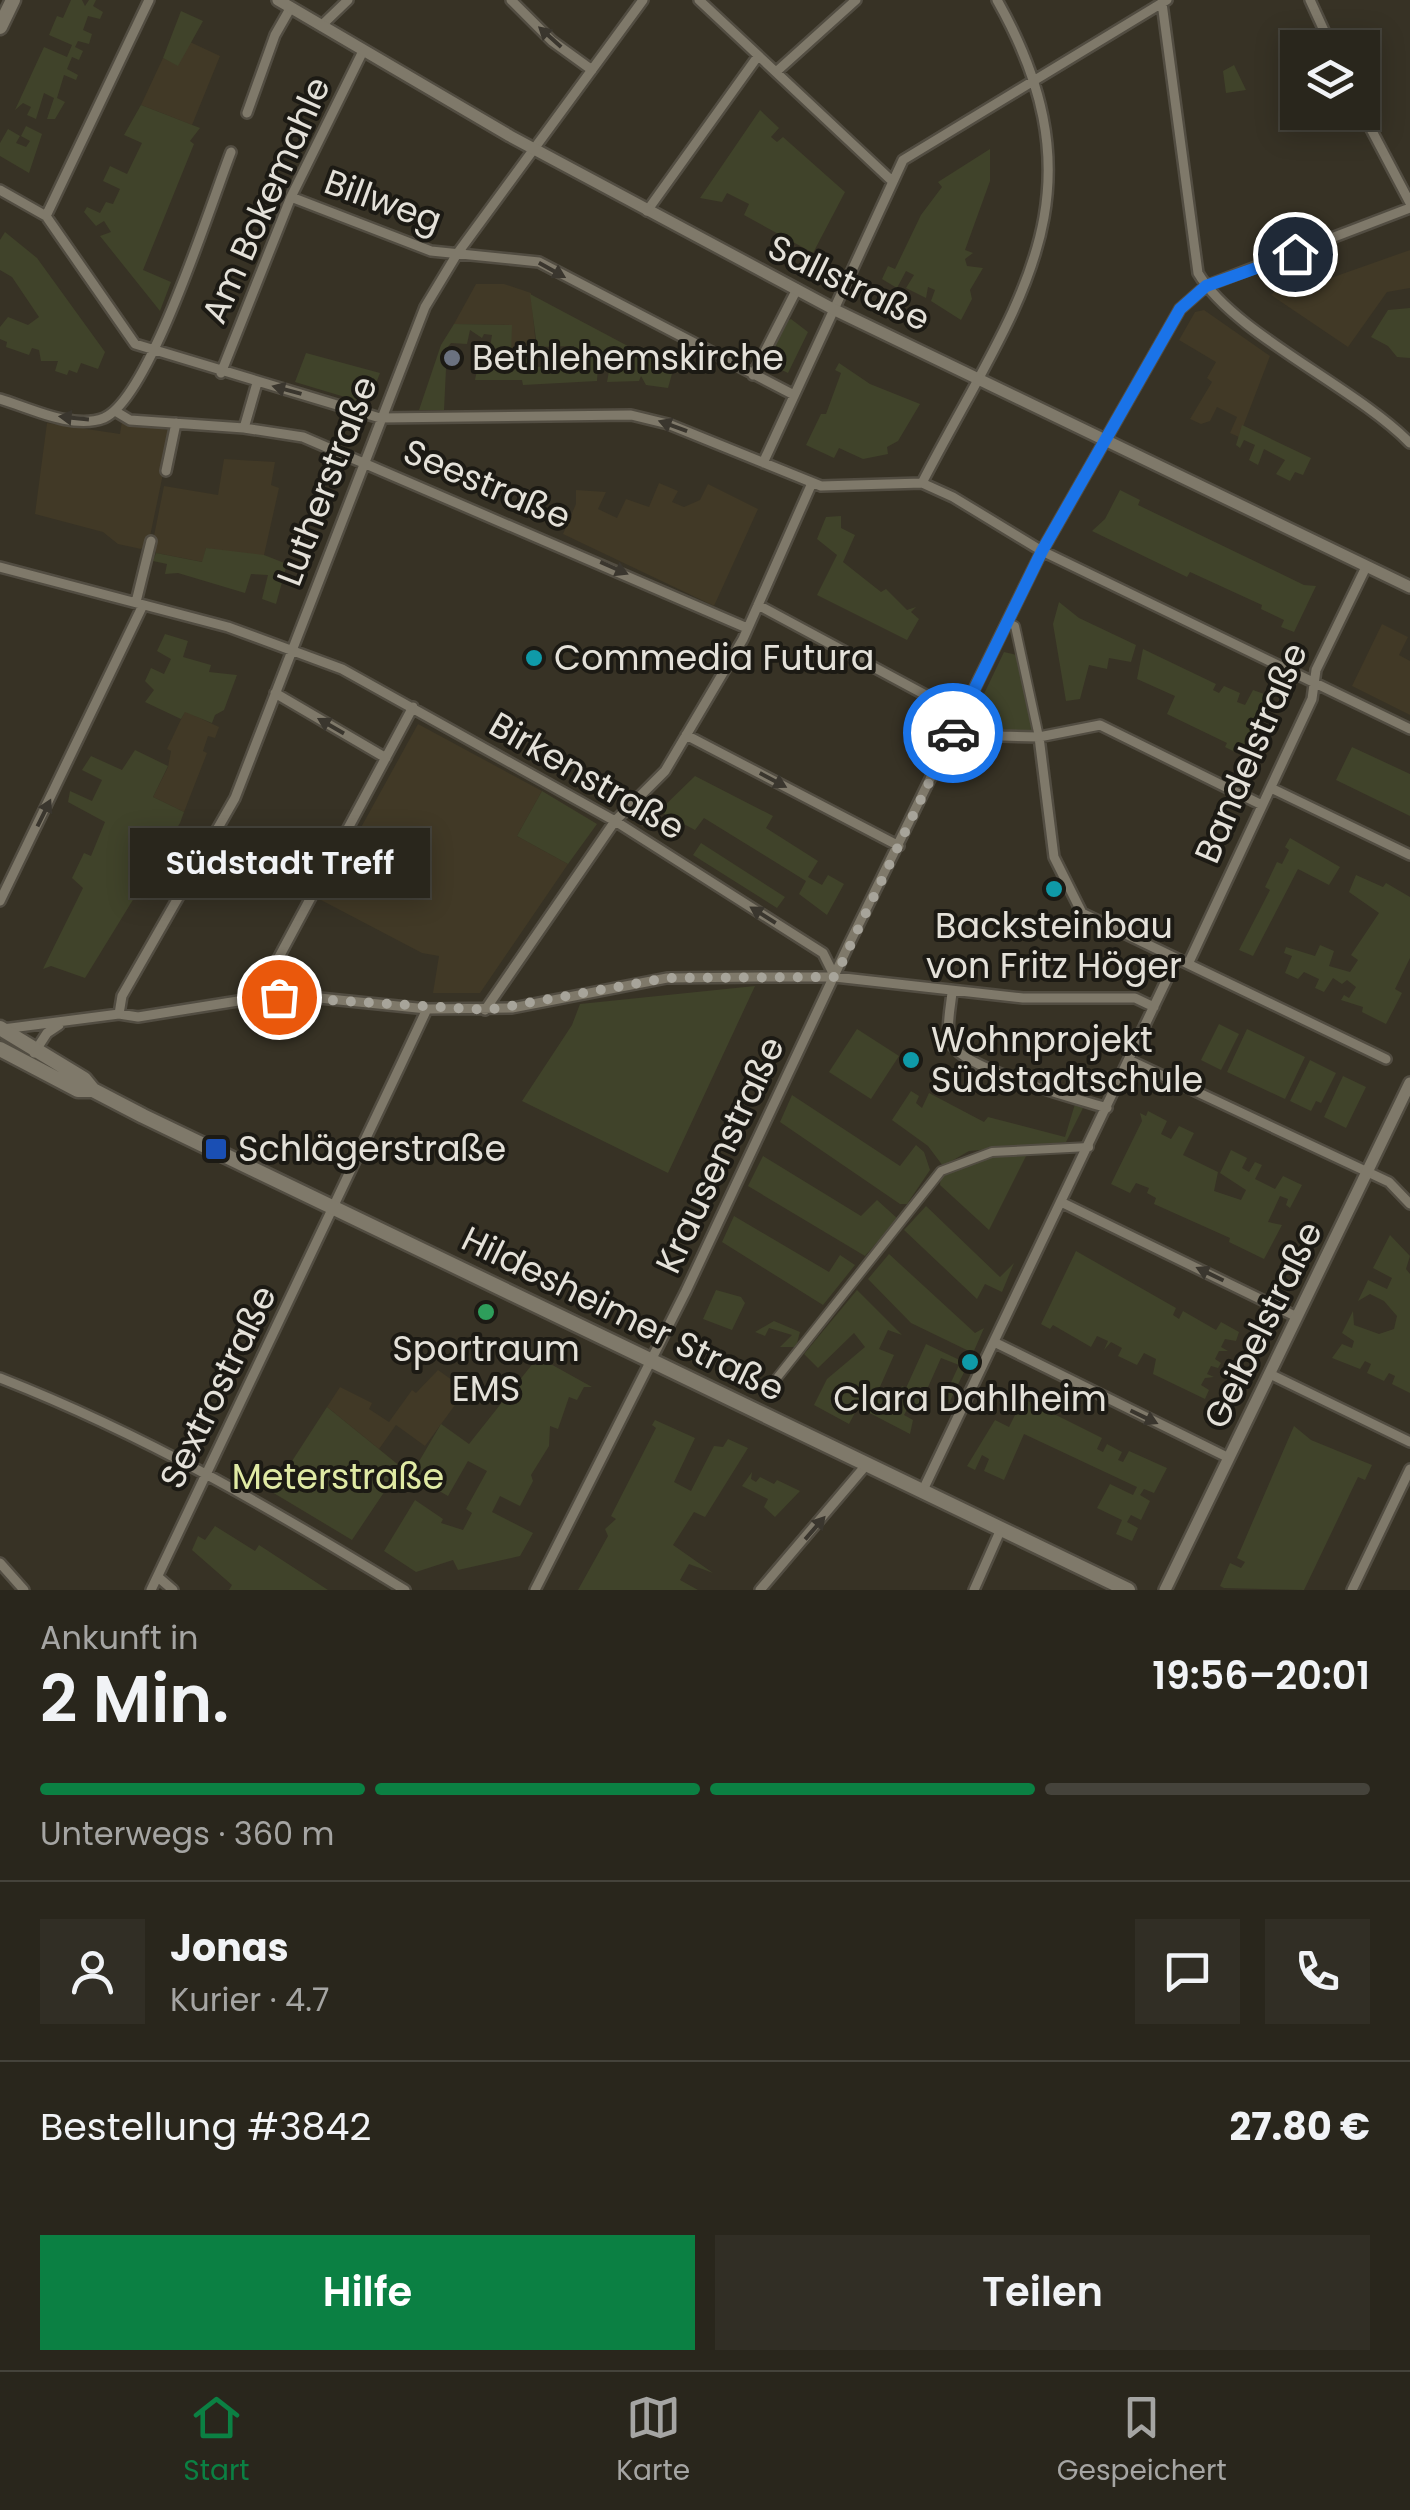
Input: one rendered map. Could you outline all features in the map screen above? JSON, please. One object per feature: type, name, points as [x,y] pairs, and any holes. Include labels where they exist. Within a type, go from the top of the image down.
[{"type":"main road","points":[[0,27],[12,0]]},
{"type":"main road","name":"Hildesheimer Straße","points":[[2,1028],[84,1078],[93,1090]]},
{"type":"main road","name":"Hildesheimer Straße","points":[[0,1049],[78,1090],[93,1090],[1128,1590]]},
{"type":"street","points":[[46,216],[149,0]]},
{"type":"street","name":"Sallstraße","points":[[278,0],[534,149],[835,310],[1410,587]]},
{"type":"street","points":[[322,26],[348,0]]},
{"type":"street","points":[[511,0],[552,41],[592,70]]},
{"type":"street","name":"Lutherstraße","points":[[118,1014],[122,996],[236,798],[425,307],[458,254],[643,0]]},
{"type":"street","points":[[699,0],[892,180]]},
{"type":"street","points":[[776,72],[856,0]]},
{"type":"street","points":[[922,483],[1019,297],[1046,220],[1048,140],[1036,80],[997,0]]},
{"type":"street","points":[[1310,0],[1324,30]]},
{"type":"street","points":[[763,463],[892,180],[912,153],[1164,1],[1198,273],[1220,302],[1375,410],[1410,443]]},
{"type":"street","points":[[246,112],[291,7]]},
{"type":"street","name":"Am Bokemahle","points":[[221,373],[291,197],[363,51]]},
{"type":"street","points":[[647,210],[758,56]]},
{"type":"street","points":[[1206,286],[1410,205],[1371,130]]},
{"type":"street","points":[[0,400],[73,421],[100,420],[114,412],[154,350],[231,152]]},
{"type":"street","points":[[0,190],[46,216],[135,344],[380,418],[631,415],[668,424],[833,488],[922,483],[954,497],[1042,551],[1410,729]]},
{"type":"street","name":"Billweg","points":[[291,197],[431,251],[539,262],[794,395]]},
{"type":"street","name":"Krausenstraße","points":[[535,1590],[651,1362],[1042,551],[1180,309],[1206,286]]},
{"type":"street","points":[[754,375],[797,290]]},
{"type":"street","points":[[244,428],[257,383]]},
{"type":"street","name":"Seestraße","points":[[114,412],[130,420],[244,428],[304,437],[747,628]]},
{"type":"street","points":[[166,471],[176,423]]},
{"type":"street","points":[[485,1010],[615,822],[665,771],[747,628],[812,482]]},
{"type":"street","points":[[0,900],[139,604],[151,541]]},
{"type":"street","name":"Birkenstraße","points":[[0,566],[292,648],[342,669],[615,822],[823,953],[835,977]]},
{"type":"street","name":"Bandelstraße","points":[[1188,962],[1262,806],[1316,684],[1316,670],[1366,567]]},
{"type":"street","points":[[758,606],[1002,736],[1039,736],[1100,726],[1262,806]]},
{"type":"street","points":[[1007,622],[1016,626],[1039,736],[1054,857],[1077,905],[1091,919],[1386,1059]]},
{"type":"street","points":[[275,693],[386,758]]},
{"type":"street","points":[[258,998],[413,707]]},
{"type":"street","points":[[686,735],[899,846]]},
{"type":"street","points":[[1270,788],[1410,855]]},
{"type":"street","points":[[922,1490],[1176,960]]},
{"type":"street","points":[[2,1028],[60,1025],[118,1014],[138,1017],[258,998],[343,998],[427,1009],[485,1010],[667,978],[835,977],[1023,998],[1135,998],[1154,1007]]},
{"type":"street","points":[[952,992],[950,1034],[952,1045],[960,1052],[1012,1078],[1106,1108]]},
{"type":"street","name":"Sextrostraße","points":[[152,1590],[427,1009]]},
{"type":"street","points":[[28,1064],[60,1025]]},
{"type":"street","points":[[1129,1060],[1389,1182],[1410,1204]]},
{"type":"street","name":"Geibelstraße","points":[[1165,1590],[1410,1084]]},
{"type":"street","points":[[765,1392],[941,1171],[992,1152],[1089,1147]]},
{"type":"street","points":[[1063,1202],[1297,1317]]},
{"type":"street","points":[[994,1342],[1229,1458]]},
{"type":"street","points":[[1270,1374],[1410,1442]]},
{"type":"street","points":[[0,1378],[110,1422],[206,1470],[405,1590]]},
{"type":"street","points":[[760,1590],[867,1464]]},
{"type":"street","points":[[1352,1590],[1410,1469]]},
{"type":"street","points":[[974,1590],[1002,1529]]},
{"type":"street","points":[[0,1563],[24,1590]]},
{"type":"street","points":[[158,1577],[173,1590]]},
{"type":"shaded area","points":[[190,42],[220,56],[192,125],[141,105],[163,58],[178,65]]},
{"type":"shaded area","points":[[1410,250],[1410,288],[1387,292],[1348,347],[1271,295],[1283,282],[1294,291]]},
{"type":"shaded area","points":[[476,284],[504,284],[531,293],[537,359],[531,359],[530,350],[511,348],[511,325],[454,324]]},
{"type":"shaded area","points":[[1204,310],[1270,356],[1239,437],[1230,433],[1237,417],[1217,407],[1210,421],[1201,424],[1190,419],[1212,382],[1207,378],[1216,362],[1179,340],[1195,312]]},
{"type":"shaded area","points":[[122,421],[172,431],[149,541],[141,549],[118,544],[103,532],[35,514],[47,423],[120,434]]},
{"type":"shaded area","points":[[224,459],[275,462],[271,485],[279,488],[264,555],[253,557],[206,548],[203,562],[156,553],[153,541],[164,486],[218,495]]},
{"type":"shaded area","points":[[659,483],[678,491],[672,502],[684,507],[700,500],[708,484],[758,509],[714,606],[563,534],[576,504],[576,490],[606,492],[598,509],[617,518],[626,499],[649,507]]},
{"type":"shaded area","points":[[1382,624],[1408,637],[1399,655],[1410,661],[1410,715],[1352,686]]},
{"type":"shaded area","points":[[185,711],[219,727],[215,738],[208,736],[203,751],[207,753],[184,812],[153,797],[168,767],[171,751],[167,749]]},
{"type":"shaded area","points":[[418,724],[542,791],[517,836],[568,864],[480,993],[433,993],[439,956],[422,953],[321,900]]},
{"type":"shaded area","points":[[438,1370],[466,1390],[425,1446],[396,1425],[379,1449],[327,1407],[340,1387],[372,1403],[369,1409],[389,1422],[412,1390],[416,1393]]},
{"type":"green space","points":[[71,0],[82,0],[85,6],[89,0],[96,0],[93,6],[103,12],[100,19],[88,16],[83,30],[92,34],[89,44],[78,41],[75,47],[83,51],[79,60],[72,57],[67,69],[78,75],[76,80],[64,75],[57,98],[65,102],[55,119],[47,119],[54,98],[44,93],[36,119],[27,115],[31,107],[23,103],[15,110],[44,47],[67,57],[72,45],[49,35],[57,16],[63,18]]},
{"type":"green space","points":[[181,11],[203,21],[178,66],[163,58]]},
{"type":"green space","points":[[1234,65],[1246,90],[1226,93],[1223,71]]},
{"type":"green space","points":[[141,105],[200,128],[190,141],[194,144],[143,270],[171,282],[160,311],[100,236],[111,232],[104,221],[96,226],[84,212],[87,207],[100,213],[106,202],[113,204],[120,189],[103,181],[110,166],[127,174],[142,143],[124,135]]},
{"type":"green space","points":[[760,110],[779,128],[771,137],[777,142],[783,137],[845,192],[813,253],[744,215],[749,204],[727,193],[722,202],[700,198]]},
{"type":"green space","points":[[26,126],[42,134],[29,173],[0,156],[0,143],[8,129],[20,136],[16,143],[26,147],[30,141],[21,136]]},
{"type":"green space","points":[[990,149],[990,181],[965,250],[973,253],[965,259],[967,266],[983,268],[970,290],[972,299],[961,320],[931,301],[935,290],[928,287],[926,298],[906,288],[914,275],[906,271],[897,288],[882,279],[888,266],[895,269],[921,215],[942,187],[938,182]]},
{"type":"green space","points":[[5,232],[37,258],[105,352],[98,369],[81,363],[77,373],[69,370],[67,375],[55,371],[58,361],[41,361],[39,350],[32,348],[29,355],[6,347],[7,342],[0,339],[0,327],[8,317],[28,325],[39,317],[12,277],[0,270],[0,240]]},
{"type":"green space","points":[[530,294],[673,370],[668,388],[646,385],[641,376],[639,381],[607,382],[610,366],[598,366],[597,381],[523,385],[522,380],[475,380],[479,360],[501,369],[504,350],[490,347],[492,335],[484,334],[482,338],[470,330],[467,344],[451,343],[447,348],[444,410],[419,410],[441,345],[454,324],[512,325],[511,358],[537,359],[537,367],[573,365],[574,346],[537,347]]},
{"type":"green space","points":[[1410,308],[1410,358],[1397,357],[1388,346],[1371,337],[1388,310]]},
{"type":"green space","points":[[791,319],[808,332],[788,373],[765,362],[785,322]]},
{"type":"green space","points":[[306,353],[380,373],[368,404],[295,382]]},
{"type":"green space","points":[[839,363],[870,384],[920,404],[898,441],[887,447],[888,454],[863,459],[839,448],[834,458],[806,445],[821,414],[826,414],[841,373],[835,370]]},
{"type":"green space","points":[[1242,425],[1311,458],[1303,475],[1295,472],[1290,481],[1276,474],[1285,460],[1264,449],[1258,465],[1249,460],[1255,445],[1244,440],[1240,448],[1236,445]]},
{"type":"green space","points":[[1120,490],[1140,500],[1138,505],[1304,585],[1316,586],[1294,632],[1281,627],[1284,620],[1261,609],[1262,605],[1190,572],[1187,577],[1092,531],[1105,519]]},
{"type":"green space","points":[[841,516],[841,528],[855,535],[843,562],[881,592],[886,589],[907,610],[916,607],[911,612],[919,619],[907,640],[817,595],[837,555],[817,539],[826,517]]},
{"type":"green space","points":[[206,548],[264,555],[287,564],[276,604],[262,599],[268,575],[251,574],[245,593],[178,573],[165,574],[167,564],[153,561],[156,553],[202,562]]},
{"type":"green space","points":[[1059,602],[1079,618],[1136,645],[1131,662],[1109,658],[1107,669],[1089,665],[1080,699],[1066,701],[1053,624]]},
{"type":"green space","points":[[165,634],[188,641],[183,657],[211,665],[209,672],[237,675],[224,710],[215,715],[212,723],[185,712],[181,719],[145,702],[154,690],[145,681],[151,668],[164,674],[171,659],[157,651]]},
{"type":"green space","points":[[1143,649],[1216,684],[1213,690],[1219,693],[1224,686],[1240,693],[1237,702],[1245,705],[1253,690],[1273,697],[1239,754],[1225,747],[1227,743],[1167,714],[1175,696],[1137,679]]},
{"type":"green space","points":[[1004,652],[1017,655],[1034,733],[1002,732],[972,719]]},
{"type":"green space","points":[[1352,747],[1410,774],[1410,816],[1336,780]]},
{"type":"green space","points":[[135,750],[168,766],[153,797],[184,812],[180,823],[85,978],[51,966],[43,969],[83,888],[72,878],[84,853],[91,856],[105,822],[68,802],[70,791],[92,801],[102,780],[82,770],[91,756],[122,770]]},
{"type":"green space","points":[[695,776],[773,816],[766,828],[818,861],[808,877],[822,885],[828,875],[844,884],[827,915],[799,894],[806,881],[704,818],[695,830],[659,811]]},
{"type":"green space","points":[[542,791],[597,824],[568,864],[517,836]]},
{"type":"green space","points":[[1290,838],[1340,867],[1329,885],[1298,869],[1253,956],[1239,950],[1270,890],[1265,887],[1277,862],[1282,864],[1289,850],[1285,847]]},
{"type":"green space","points":[[701,843],[785,897],[777,908],[693,855]]},
{"type":"green space","points":[[1356,875],[1383,887],[1386,883],[1410,897],[1410,958],[1395,989],[1402,993],[1386,1024],[1362,1012],[1363,1007],[1341,1000],[1344,995],[1349,998],[1356,987],[1347,980],[1342,984],[1333,978],[1324,992],[1315,988],[1319,979],[1304,972],[1298,979],[1285,973],[1292,956],[1284,953],[1286,947],[1315,956],[1320,945],[1334,951],[1329,966],[1350,972],[1358,960],[1351,955],[1379,913],[1349,892]]},
{"type":"green space","points":[[755,986],[668,1173],[522,1101],[572,1025],[580,1004]]},
{"type":"green space","points":[[1219,1024],[1239,1034],[1221,1070],[1201,1060]]},
{"type":"green space","points":[[857,1029],[899,1056],[871,1099],[829,1072]]},
{"type":"green space","points":[[1247,1029],[1305,1057],[1285,1099],[1227,1072]]},
{"type":"green space","points":[[1310,1060],[1336,1073],[1321,1103],[1316,1101],[1311,1111],[1290,1101]]},
{"type":"green space","points":[[1343,1076],[1366,1087],[1346,1128],[1324,1117]]},
{"type":"green space","points":[[911,1091],[919,1096],[916,1103],[922,1108],[929,1093],[984,1122],[988,1117],[1065,1137],[1075,1104],[1083,1108],[1066,1142],[969,1151],[943,1166],[928,1146],[892,1120]]},
{"type":"green space","points":[[792,1095],[900,1166],[916,1145],[924,1152],[930,1170],[907,1204],[900,1204],[780,1122]]},
{"type":"green space","points":[[1148,1111],[1167,1121],[1161,1134],[1171,1139],[1179,1126],[1194,1133],[1183,1155],[1218,1172],[1214,1191],[1241,1200],[1246,1190],[1220,1173],[1231,1150],[1247,1158],[1242,1168],[1249,1172],[1255,1162],[1262,1165],[1255,1179],[1275,1189],[1283,1176],[1302,1185],[1290,1208],[1286,1205],[1288,1199],[1280,1196],[1268,1222],[1282,1225],[1264,1259],[1229,1242],[1230,1238],[1154,1204],[1156,1198],[1147,1193],[1149,1188],[1136,1183],[1130,1193],[1111,1184],[1142,1121],[1140,1113],[1146,1116]]},
{"type":"green space","points":[[1029,1150],[989,1230],[940,1185],[941,1171],[992,1152]]},
{"type":"green space","points":[[763,1156],[861,1216],[877,1200],[898,1219],[865,1256],[748,1186]]},
{"type":"green space","points":[[926,1206],[1000,1277],[1014,1263],[1002,1292],[985,1284],[977,1299],[904,1230]]},
{"type":"green space","points":[[734,1216],[829,1272],[840,1255],[855,1265],[823,1305],[722,1242]]},
{"type":"green space","points":[[1390,1235],[1410,1256],[1406,1269],[1410,1274],[1410,1393],[1392,1384],[1395,1376],[1389,1373],[1384,1381],[1367,1373],[1371,1364],[1365,1361],[1360,1369],[1332,1358],[1342,1344],[1352,1348],[1354,1341],[1342,1333],[1353,1311],[1354,1325],[1379,1334],[1394,1329],[1397,1316],[1384,1301],[1370,1294],[1358,1301],[1368,1280],[1387,1289],[1392,1278],[1373,1268]]},
{"type":"green space","points":[[1076,1251],[1176,1308],[1173,1315],[1179,1319],[1183,1311],[1216,1330],[1221,1322],[1239,1332],[1236,1341],[1225,1339],[1221,1347],[1228,1351],[1219,1351],[1215,1359],[1221,1363],[1218,1368],[1211,1366],[1207,1374],[1214,1377],[1205,1378],[1201,1385],[1209,1390],[1205,1399],[1153,1374],[1156,1359],[1144,1353],[1137,1365],[1118,1356],[1122,1348],[1111,1342],[1104,1350],[1108,1341],[1097,1336],[1091,1347],[1053,1325],[1050,1329],[1041,1324]]},
{"type":"green space","points":[[889,1254],[975,1333],[984,1328],[973,1353],[911,1323],[868,1279]]},
{"type":"green space","points":[[716,1290],[741,1297],[745,1303],[732,1330],[703,1319]]},
{"type":"green space","points":[[857,1290],[902,1335],[888,1330],[879,1349],[894,1355],[879,1389],[896,1397],[902,1386],[906,1388],[926,1344],[968,1364],[948,1405],[942,1402],[959,1365],[941,1358],[917,1412],[908,1408],[904,1415],[913,1420],[910,1434],[858,1407],[849,1424],[814,1405],[827,1379],[865,1347],[854,1333],[818,1368],[804,1354]]},
{"type":"green space","points":[[774,1321],[800,1332],[796,1347],[780,1347],[792,1335],[769,1328],[765,1336],[755,1332]]},
{"type":"green space","points":[[538,1357],[592,1387],[584,1387],[577,1400],[569,1397],[558,1429],[550,1426],[549,1446],[531,1475],[533,1481],[520,1506],[500,1496],[492,1512],[533,1533],[520,1556],[458,1570],[453,1560],[416,1572],[384,1551],[415,1500],[443,1519],[441,1523],[463,1530],[472,1513],[466,1509],[487,1471],[468,1461],[448,1496],[411,1475],[441,1424],[469,1444]]},
{"type":"green space","points":[[1006,1390],[1102,1438],[1097,1449],[1103,1452],[1107,1444],[1122,1452],[1118,1460],[1123,1462],[1129,1451],[1167,1468],[1154,1493],[1144,1489],[1140,1495],[1150,1501],[1141,1520],[1131,1515],[1127,1522],[1138,1528],[1132,1541],[1116,1534],[1122,1520],[1097,1508],[1110,1484],[1133,1495],[1137,1487],[1024,1434],[1004,1480],[984,1471],[989,1459],[982,1455],[975,1470],[967,1466],[995,1420],[1009,1427],[1015,1415],[999,1403]]},
{"type":"green space","name":"Meterstraße","points":[[327,1407],[401,1467],[352,1540],[272,1492]]},
{"type":"green space","points":[[655,1420],[695,1438],[674,1482],[691,1491],[714,1446],[723,1447],[728,1439],[748,1448],[705,1517],[694,1512],[673,1545],[713,1573],[689,1564],[680,1580],[698,1590],[578,1590],[608,1536],[605,1529],[616,1519],[611,1516],[656,1428],[652,1425]]},
{"type":"green space","points":[[1294,1426],[1311,1440],[1372,1465],[1365,1480],[1358,1477],[1304,1590],[1224,1588],[1220,1586],[1230,1563],[1241,1568],[1245,1562],[1237,1558]]},
{"type":"green space","points":[[752,1472],[751,1479],[756,1482],[760,1477],[774,1484],[777,1480],[800,1491],[775,1517],[764,1507],[768,1499],[742,1486]]},
{"type":"green space","points":[[215,1526],[255,1551],[259,1545],[328,1590],[229,1590],[232,1585],[192,1550],[198,1536],[205,1540]]},
{"type":"way so far","points":[[279,997],[488,1010],[667,978],[835,977],[953,733]]},
{"type":"place","name":"Bethlehemskirche","points":[[452,358]]},
{"type":"place","name":"Commedia Futura","points":[[534,658]]},
{"type":"place","name":"Backsteinbau von Fritz Höger","points":[[1054,889]]},
{"type":"place","name":"Südstadt Treff","points":[[279,997]]},
{"type":"place","name":"Wohnprojekt Südstadtschule","points":[[911,1060]]},
{"type":"place","name":"Schlägerstraße","points":[[216,1149]]},
{"type":"place","name":"Sportraum EMS","points":[[486,1312]]},
{"type":"place","name":"Clara Dahlheim","points":[[970,1362]]},
{"type":"route","points":[[953,733],[1042,551],[1180,309],[1206,286],[1295,254]]}]
